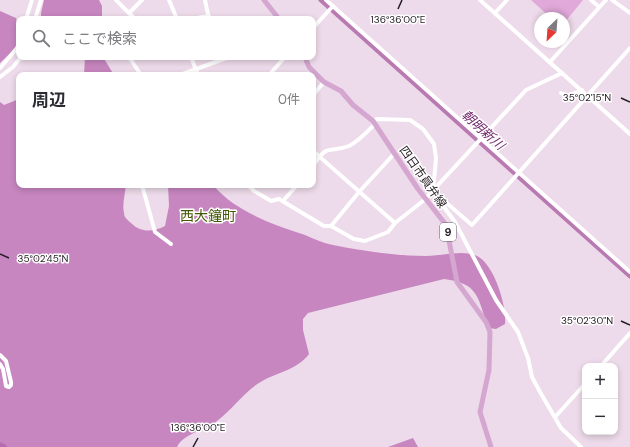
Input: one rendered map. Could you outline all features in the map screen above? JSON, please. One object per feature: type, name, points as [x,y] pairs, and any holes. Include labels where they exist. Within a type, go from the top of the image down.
[{"type":"highway","points":[[0,445],[4,447]]},
{"type":"main road","points":[[264,0],[276,16]]},
{"type":"main road","name":"四日市員弁線","points":[[306,60],[314,72]]},
{"type":"main road","name":"四日市員弁線","points":[[316,74],[324,82],[342,91],[353,105],[374,123],[383,134],[394,154],[418,189],[446,225],[457,282],[486,322],[490,332],[489,370],[480,412],[491,447]]},
{"type":"street","points":[[27,16],[32,0]]},
{"type":"street","points":[[36,16],[41,0]]},
{"type":"street","points":[[116,0],[132,16]]},
{"type":"street","points":[[129,13],[142,0]]},
{"type":"street","points":[[169,0],[176,16]]},
{"type":"street","points":[[205,0],[209,16]]},
{"type":"street","points":[[326,0],[332,8],[480,141],[630,272]]},
{"type":"street","points":[[480,0],[630,134]]},
{"type":"street","points":[[495,13],[507,0]]},
{"type":"street","points":[[591,0],[599,7]]},
{"type":"street","points":[[550,62],[606,0]]},
{"type":"street","points":[[612,0],[630,13]]},
{"type":"street","points":[[316,25],[332,8]]},
{"type":"street","points":[[434,192],[436,192],[472,225],[630,48]]},
{"type":"street","points":[[0,68],[16,49]]},
{"type":"street","points":[[0,77],[13,67],[19,60]]},
{"type":"street","points":[[131,60],[139,72]]},
{"type":"street","points":[[192,60],[197,72]]},
{"type":"street","points":[[188,72],[214,60]]},
{"type":"street","points":[[272,72],[282,60]]},
{"type":"street","points":[[251,188],[271,201],[276,199],[283,201],[305,216],[324,226],[331,226],[354,239],[365,241],[386,234],[395,223],[434,192],[526,90],[562,73]]},
{"type":"street","points":[[316,91],[324,82]]},
{"type":"street","points":[[561,93],[567,96],[582,90]]},
{"type":"street","points":[[316,161],[319,156],[331,148],[351,144],[363,137],[377,119],[410,120],[423,129],[434,144],[436,158],[434,192],[455,222],[496,300],[518,332],[528,358],[532,377],[561,428],[581,447]]},
{"type":"street","points":[[316,154],[395,223]]},
{"type":"street","points":[[331,226],[359,192],[394,154]]},
{"type":"street","points":[[143,188],[155,232],[171,244]]},
{"type":"street","points":[[283,201],[294,188]]},
{"type":"street","points":[[418,189],[424,200]]},
{"type":"street","points":[[604,363],[630,333]]},
{"type":"street","points":[[0,355],[6,361],[12,385],[9,387],[6,386],[3,369],[0,364]]},
{"type":"street","points":[[555,417],[582,387]]},
{"type":"shaded area","points":[[44,0],[99,0],[102,6],[102,16],[41,16]]},
{"type":"shaded area","points":[[531,0],[583,0],[570,16],[570,12],[544,12]]},
{"type":"shaded area","points":[[0,11],[16,18],[16,45],[0,63]]},
{"type":"shaded area","points":[[85,60],[105,60],[112,72],[84,72]]},
{"type":"shaded area","points":[[16,100],[16,188],[126,188],[123,210],[127,220],[139,229],[152,230],[165,226],[169,206],[168,188],[216,188],[232,203],[255,216],[329,244],[403,255],[426,256],[459,253],[471,254],[483,260],[494,276],[502,297],[505,324],[496,329],[488,328],[479,300],[471,288],[456,281],[444,279],[308,313],[303,319],[303,330],[309,354],[305,359],[294,367],[257,384],[217,421],[189,435],[177,447],[0,447],[0,102],[4,105]]},
{"type":"shaded area","points":[[413,438],[418,447],[388,447]]},
{"type":"waterway","name":"朝明新川","points":[[321,0],[630,276]]},
{"type":"district","name":"西大鐘町","points":[[208,216]]}]
